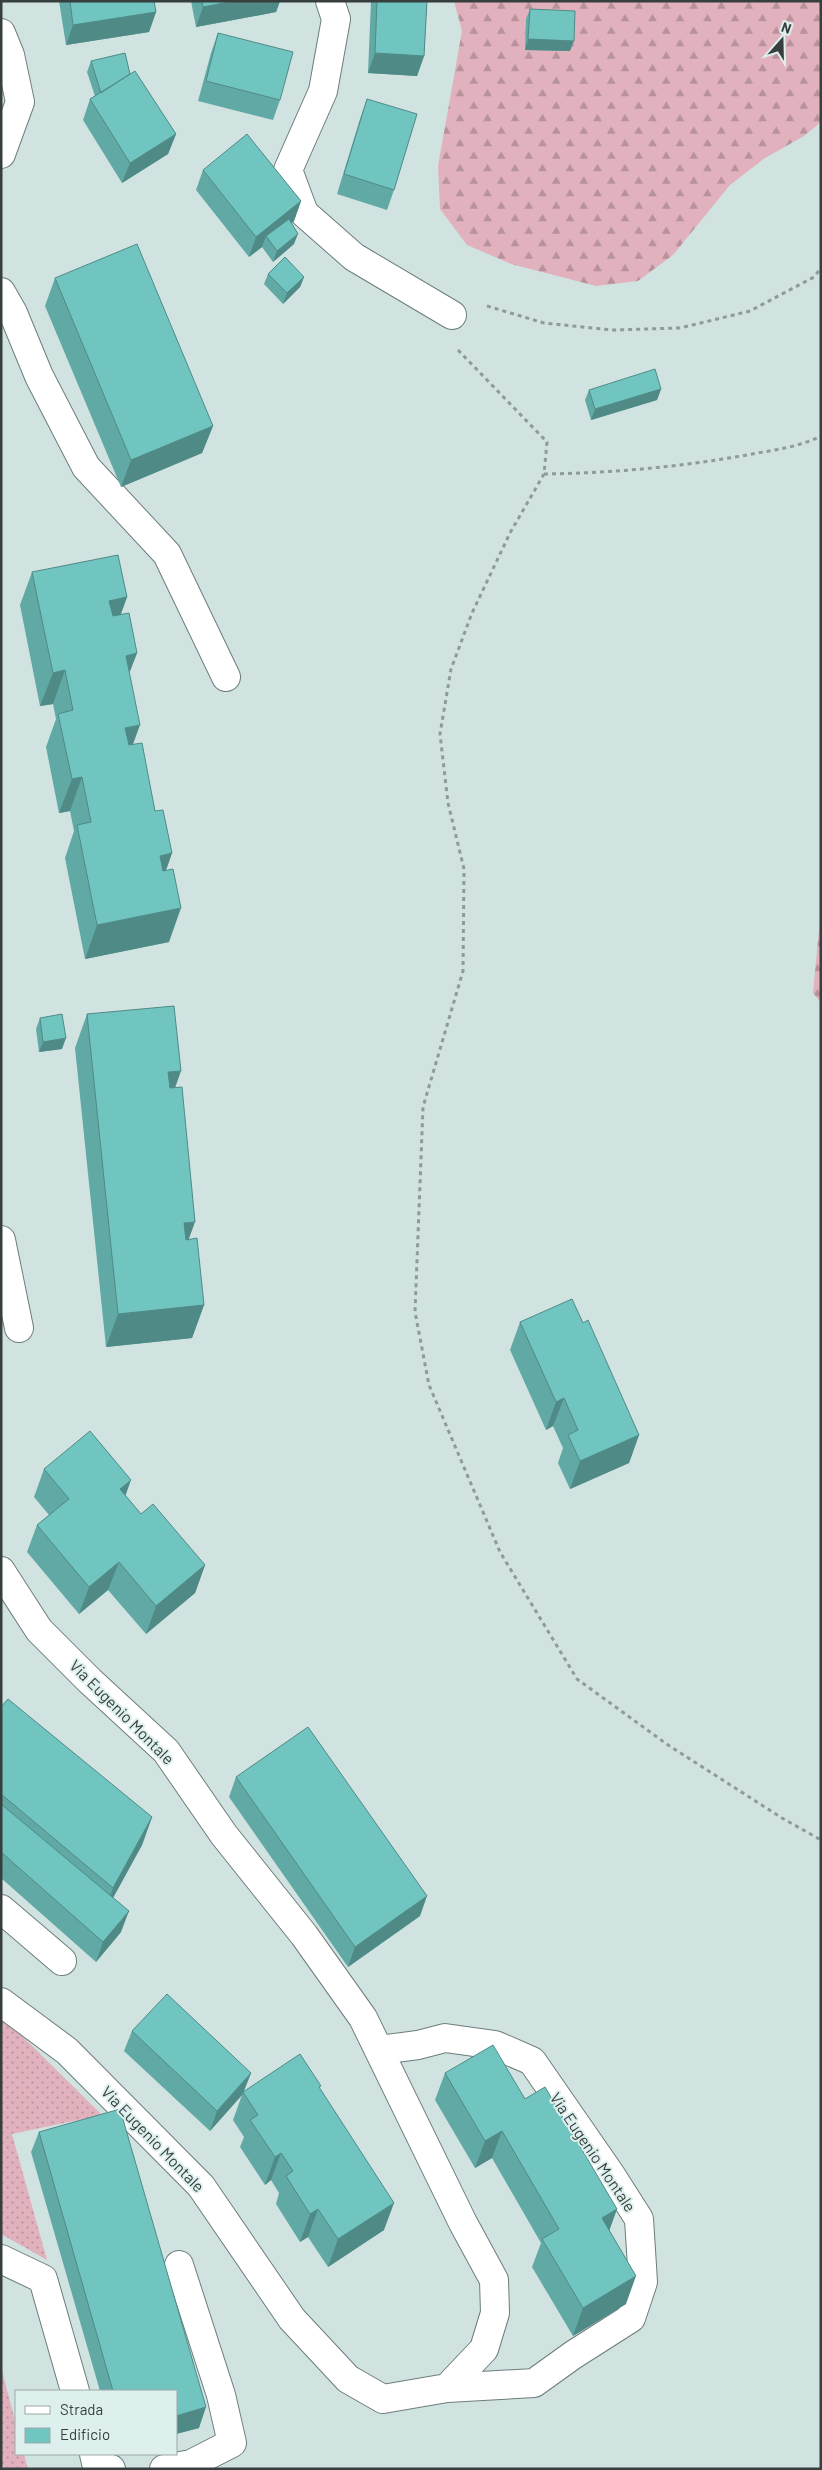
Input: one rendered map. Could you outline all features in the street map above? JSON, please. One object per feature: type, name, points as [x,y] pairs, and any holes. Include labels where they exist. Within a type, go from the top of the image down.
[{"type":"street","points":[[330,1],[336,19],[322,91],[288,170],[304,213],[354,257],[452,315]]},
{"type":"street","points":[[1,33],[10,54],[20,102],[1,154]]},
{"type":"street","points":[[1,292],[13,314],[39,376],[86,467],[167,554],[226,677]]},
{"type":"street","points":[[1,1240],[19,1328]]},
{"type":"street","name":"Via Eugenio Montale","points":[[1,1571],[39,1630],[90,1681],[166,1751],[224,1835],[304,1935],[363,2018],[463,2223],[494,2280],[495,2313],[484,2348],[447,2388]]},
{"type":"street","points":[[1,1909],[62,1961]]},
{"type":"street","name":"Via Eugenio Montale","points":[[1,2002],[67,2050],[201,2186],[292,2319],[348,2379],[383,2399],[447,2388],[534,2383],[573,2354],[632,2318],[643,2282],[639,2219],[532,2061],[495,2045],[445,2038],[418,2045],[379,2050]]},
{"type":"street","points":[[1,2259],[42,2278],[76,2390]]},
{"type":"street","points":[[164,2469],[191,2464],[232,2442],[221,2395],[179,2265]]},
{"type":"street","points":[[94,2455],[96,2462],[110,2469]]},
{"type":"path","points":[[821,268],[814,277],[750,311],[680,328],[612,330],[544,323],[470,301],[452,315],[452,343],[547,442],[544,474],[510,533],[472,613],[451,669],[440,734],[448,803],[464,869],[464,971],[423,1107],[415,1312],[429,1385],[500,1552],[577,1679],[668,1745],[782,1818],[821,1840]]},
{"type":"path","points":[[544,474],[615,473],[701,463],[803,445],[821,436]]},
{"type":"green space","points":[[454,1],[821,1],[821,122],[804,136],[765,158],[730,185],[673,255],[638,281],[596,286],[511,264],[467,245],[440,209],[438,166],[462,31]]},
{"type":"green space","points":[[821,909],[821,1003],[813,993]]},
{"type":"green space","points":[[1,2020],[17,2031],[102,2115],[12,2134],[47,2260],[1,2234]]},
{"type":"green space","points":[[1,2367],[15,2420],[15,2455],[24,2455],[28,2469],[1,2469]]},
{"type":"building","points":[[70,1],[154,1],[156,12],[73,25]]},
{"type":"building","points":[[202,1],[234,1],[203,7]]},
{"type":"building","points":[[377,1],[427,1],[424,56],[375,53]]},
{"type":"building","points":[[530,9],[575,11],[574,41],[528,39]]},
{"type":"building","points":[[218,33],[293,52],[280,100],[206,81]]},
{"type":"building","points":[[125,53],[130,74],[101,93],[91,61]]},
{"type":"building","points":[[135,71],[176,134],[130,163],[90,99]]},
{"type":"building","points":[[367,99],[417,114],[394,190],[344,174]]},
{"type":"building","points":[[247,134],[301,201],[256,237],[203,170]]},
{"type":"building","points":[[289,219],[298,234],[277,251],[266,236]]},
{"type":"building","points":[[137,244],[213,426],[131,460],[55,278]]},
{"type":"building","points":[[285,257],[304,277],[287,293],[268,274]]},
{"type":"building","points":[[655,369],[661,389],[595,409],[589,390]]},
{"type":"building","points":[[118,555],[127,597],[109,601],[113,616],[129,613],[137,653],[126,656],[140,725],[125,728],[129,745],[142,743],[155,811],[163,810],[172,853],[160,856],[163,871],[173,869],[181,908],[97,925],[77,825],[91,822],[82,777],[72,779],[58,714],[73,710],[65,670],[53,673],[32,572]]},
{"type":"building","points":[[174,1006],[181,1071],[168,1072],[170,1088],[182,1087],[195,1222],[184,1223],[186,1240],[197,1238],[204,1305],[118,1314],[87,1014]]},
{"type":"building","points":[[62,1014],[66,1038],[43,1042],[40,1018]]},
{"type":"building","points":[[572,1299],[583,1323],[588,1320],[639,1435],[580,1461],[568,1435],[578,1430],[564,1398],[556,1402],[520,1322]]},
{"type":"building","points":[[90,1431],[131,1480],[120,1489],[141,1514],[153,1504],[205,1565],[156,1606],[119,1562],[89,1587],[37,1525],[69,1499],[44,1469]]},
{"type":"building","points":[[8,1699],[152,1817],[113,1888],[1,1794],[1,1707]]},
{"type":"building","points":[[308,1727],[427,1896],[355,1947],[236,1777]]},
{"type":"building","points":[[1,1804],[129,1911],[103,1942],[1,1852]]},
{"type":"building","points":[[167,1994],[251,2073],[217,2111],[132,2031]]},
{"type":"building","points":[[493,2045],[525,2099],[545,2087],[617,2209],[602,2218],[636,2276],[583,2308],[542,2239],[559,2229],[502,2131],[485,2141],[445,2073]]},
{"type":"building","points":[[300,2054],[321,2086],[319,2087],[394,2203],[338,2239],[318,2209],[310,2214],[286,2176],[293,2171],[281,2153],[275,2157],[250,2120],[258,2115],[243,2092]]},
{"type":"building","points":[[120,2109],[206,2407],[178,2415],[178,2390],[113,2390],[39,2132]]}]
